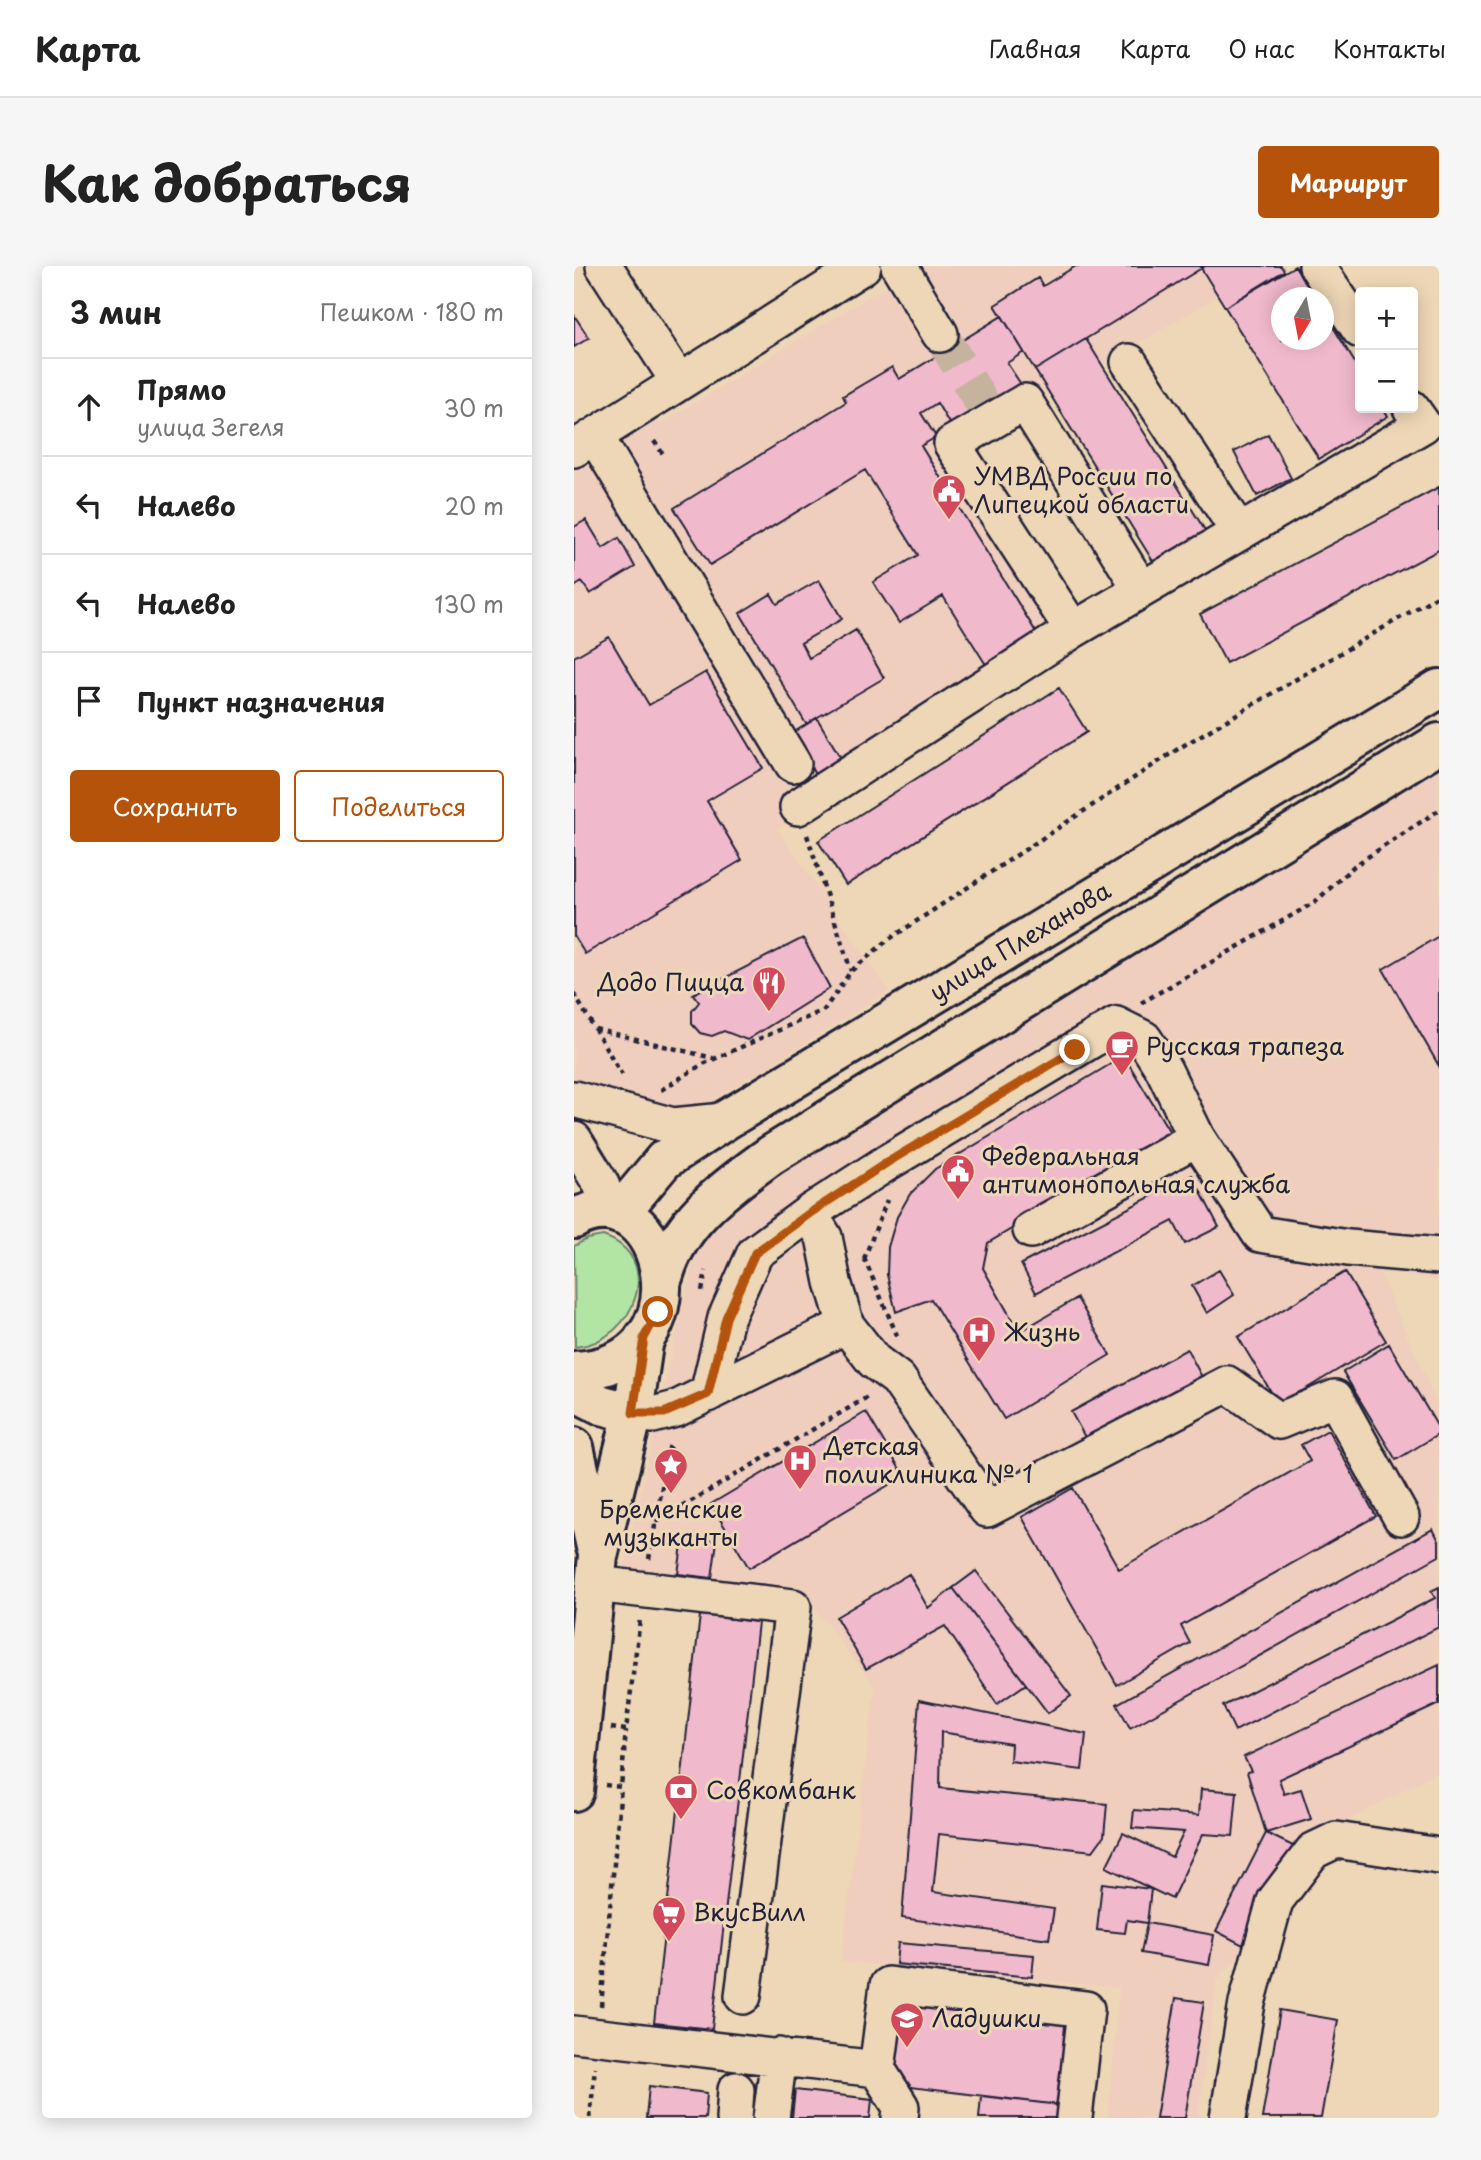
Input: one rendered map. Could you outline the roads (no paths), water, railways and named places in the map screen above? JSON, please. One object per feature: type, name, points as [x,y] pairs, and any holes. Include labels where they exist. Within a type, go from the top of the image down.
[{"type":"main road","name":"улица Плеханова","points":[[601,1214],[664,1160],[724,1121],[1439,689]]},
{"type":"main road","name":"улица Плеханова","points":[[644,1338],[658,1312],[663,1277],[673,1247],[689,1223],[732,1184],[771,1155],[1439,743]]},
{"type":"main road","points":[[601,1214],[640,1229],[660,1262],[663,1277]]},
{"type":"main road","points":[[574,1371],[606,1366],[629,1353],[644,1338]]},
{"type":"main road","points":[[574,1791],[596,1570],[633,1413],[644,1338]]},
{"type":"main road","points":[[574,1391],[602,1405],[633,1413]]},
{"type":"main road","points":[[574,1447],[596,1570]]},
{"type":"street","points":[[604,266],[679,382]]},
{"type":"street","points":[[793,764],[584,442],[863,266]]},
{"type":"street","points":[[899,266],[940,334]]},
{"type":"street","points":[[1318,266],[1355,323]]},
{"type":"street","points":[[1129,362],[1239,532]]},
{"type":"street","points":[[1073,630],[952,444],[1025,402],[1141,589]]},
{"type":"street","points":[[798,807],[1073,630],[1423,425],[1415,413]]},
{"type":"street","points":[[708,1394],[726,1318],[755,1253],[810,1213],[1116,1025],[1144,1039],[1164,1070],[1197,1138],[1260,1234],[1348,1248],[1439,1256]]},
{"type":"street","points":[[574,1099],[673,1126],[724,1121]]},
{"type":"street","points":[[1031,1230],[1197,1138]]},
{"type":"street","points":[[574,1139],[601,1184],[601,1214]]},
{"type":"street","points":[[810,1213],[824,1237],[833,1282],[846,1325],[874,1361],[898,1379],[987,1509],[1227,1384],[1279,1421],[1335,1398],[1401,1517]]},
{"type":"street","points":[[633,1413],[653,1415],[676,1409],[846,1325]]},
{"type":"street","points":[[596,1570],[644,1590],[793,1607],[744,1996]]},
{"type":"street","points":[[1228,2118],[1247,2003],[1275,1901],[1313,1850],[1336,1840],[1439,1856]]},
{"type":"street","points":[[900,2118],[901,2107],[877,2069],[888,1985],[1086,2009],[1074,2118]]},
{"type":"street","points":[[586,2035],[877,2069]]},
{"type":"street","points":[[771,2118],[779,2056]]},
{"type":"tunnel","points":[[940,334],[993,421]]},
{"type":"place","name":"УМВД России по Липецкой области","points":[[949,521]]},
{"type":"place","name":"Додо Пицца","points":[[769,1013]]},
{"type":"place","name":"Русская трапеза","points":[[1122,1077]]},
{"type":"place","name":"Федеральная антимонопольная служба","points":[[958,1201]]},
{"type":"place","name":"Жизнь","points":[[979,1363]]},
{"type":"place","name":"Детская поликлиника № 1","points":[[800,1491]]},
{"type":"place","name":"Бременские музыканты","points":[[671,1495]]},
{"type":"place","name":"Совкомбанк","points":[[681,1821]]},
{"type":"place","name":"ВкусВилл","points":[[669,1943]]},
{"type":"place","name":"Ладушки","points":[[907,2049]]}]
